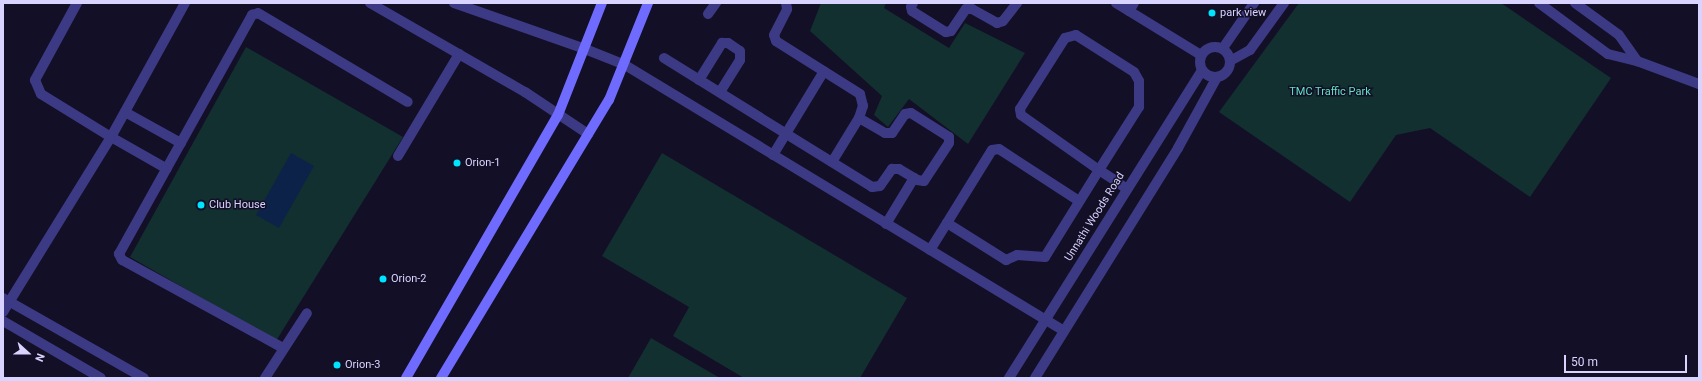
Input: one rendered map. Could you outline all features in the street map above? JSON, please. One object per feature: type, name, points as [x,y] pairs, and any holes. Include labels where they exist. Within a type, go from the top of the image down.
[{"type":"main road","points":[[406,378],[558,115],[602,3]]},
{"type":"main road","points":[[442,378],[609,100],[648,3]]},
{"type":"street","points":[[77,3],[35,80],[41,94],[167,169]]},
{"type":"street","points":[[3,312],[6,300],[111,137],[185,3]]},
{"type":"street","points":[[370,3],[524,92],[588,134]]},
{"type":"street","points":[[454,3],[585,49],[624,65],[1064,331]]},
{"type":"street","points":[[708,14],[716,3]]},
{"type":"street","points":[[786,3],[787,9],[774,35],[776,40],[860,94],[864,106],[859,118],[832,162]]},
{"type":"street","points":[[913,3],[911,7],[912,11],[946,32],[951,31],[966,9],[972,9],[997,23],[1003,21],[1016,3]]},
{"type":"street","points":[[1116,3],[1132,7],[1201,55]]},
{"type":"street","points":[[1223,48],[1254,3]]},
{"type":"street","points":[[1230,61],[1250,50],[1284,3]]},
{"type":"street","points":[[1539,3],[1608,54],[1637,61],[1699,84]]},
{"type":"street","points":[[1575,3],[1619,36],[1637,61]]},
{"type":"street","points":[[283,348],[122,260],[120,254],[252,15],[258,13],[408,102]]},
{"type":"street","points":[[947,223],[1006,260],[1016,255],[1045,257],[1079,201],[1099,170],[1139,107],[1139,81],[1134,72],[1076,35],[1065,38],[1020,109],[1021,115],[1099,170],[1127,189]]},
{"type":"street","points":[[698,80],[722,42],[728,43],[740,51],[740,60],[720,92]]},
{"type":"street","points":[[1035,378],[1178,148],[1217,77],[1227,71],[1230,61],[1227,52],[1218,46],[1208,48],[1201,55],[1200,65],[1202,70],[1209,76],[1217,77]]},
{"type":"street","points":[[398,156],[459,54]]},
{"type":"street","points":[[664,58],[872,187],[880,186],[892,169],[899,169],[914,178],[924,181],[949,143],[949,137],[911,113],[905,114],[892,133],[885,133],[859,118]]},
{"type":"street","name":"Unnathi Woods Road","points":[[1009,378],[1202,70]]},
{"type":"street","points":[[773,155],[824,71]]},
{"type":"street","points":[[125,112],[181,143]]},
{"type":"street","points":[[930,250],[992,150],[999,149],[1079,201]]},
{"type":"street","points":[[886,224],[914,178]]},
{"type":"street","points":[[6,300],[144,378]]},
{"type":"street","points":[[265,378],[307,313]]},
{"type":"street","points":[[3,321],[101,378]]},
{"type":"green space","points":[[821,3],[886,3],[884,8],[949,48],[965,23],[1025,53],[968,144],[909,99],[888,127],[874,115],[882,96],[810,31]]},
{"type":"green space","name":"TMC Traffic Park","points":[[1299,3],[1501,3],[1611,78],[1530,197],[1430,128],[1396,135],[1350,202],[1219,112]]},
{"type":"green space","points":[[246,47],[403,137],[276,341],[130,257]]},
{"type":"green space","points":[[662,153],[907,298],[860,378],[744,378],[673,336],[689,307],[602,256]]},
{"type":"green space","points":[[651,338],[720,378],[628,378]]},
{"type":"water","points":[[291,153],[314,166],[279,228],[256,215]]},
{"type":"place","name":"park view","points":[[1212,13]]},
{"type":"place","name":"Orion-1","points":[[457,163]]},
{"type":"place","name":"Club House","points":[[201,205]]},
{"type":"place","name":"Orion-2","points":[[383,279]]},
{"type":"place","name":"Orion-3","points":[[337,365]]}]
